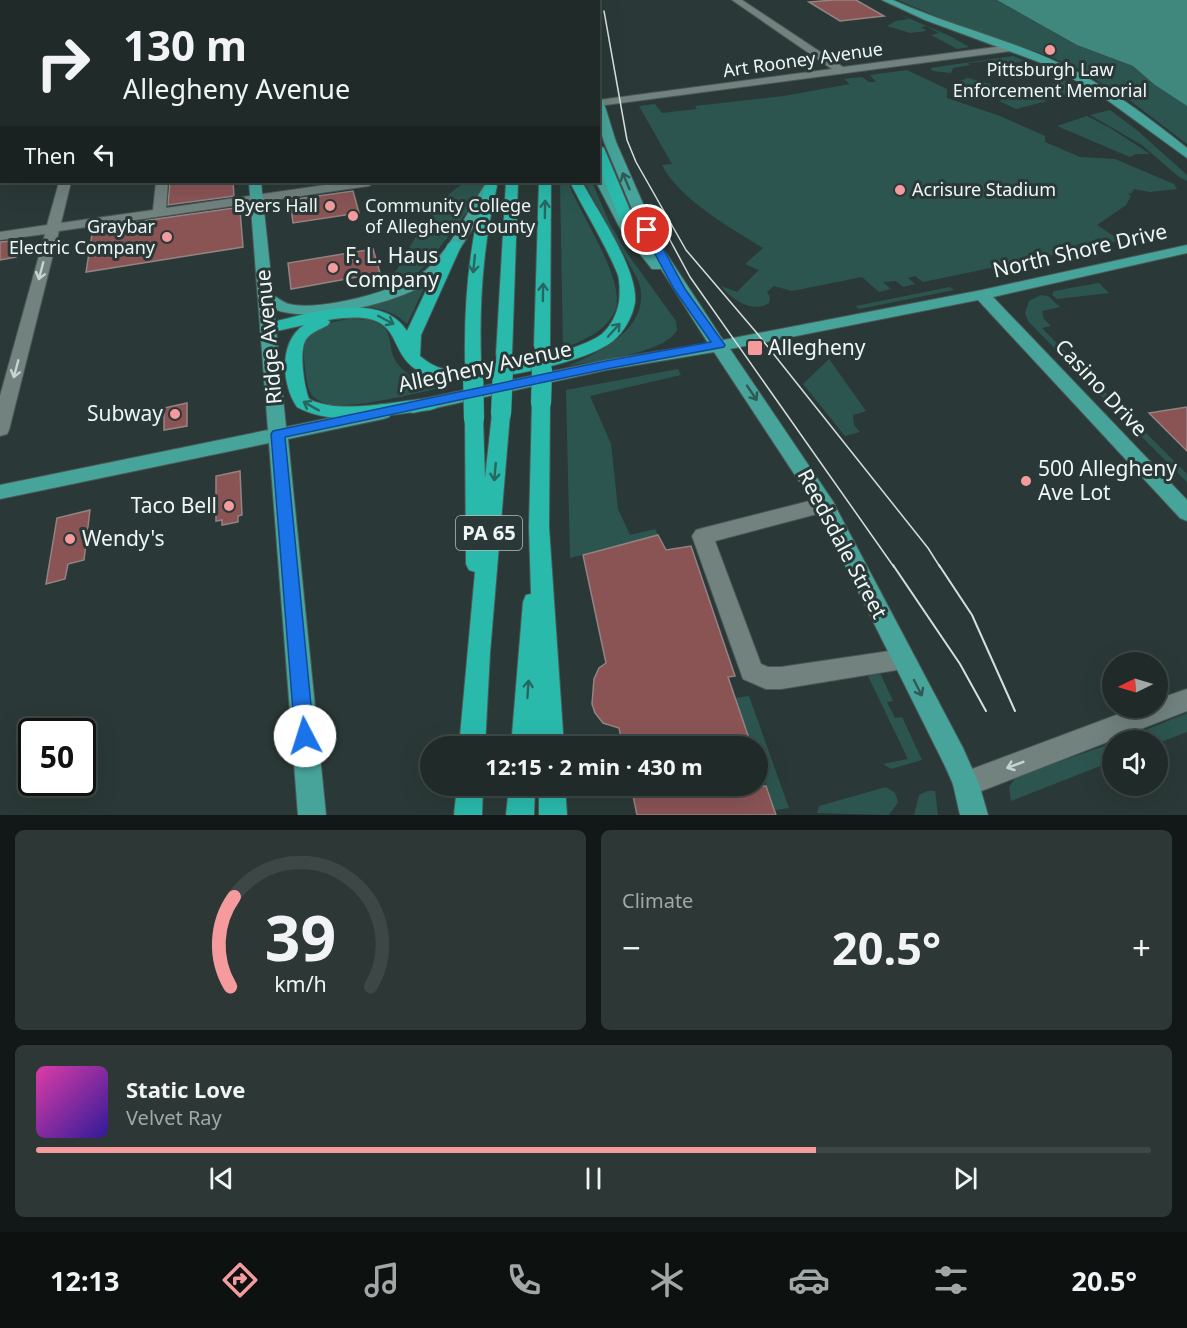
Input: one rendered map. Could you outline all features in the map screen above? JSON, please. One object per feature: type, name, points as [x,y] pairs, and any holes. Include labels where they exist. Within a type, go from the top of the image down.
[{"type":"highway","points":[[600,153],[628,222],[629,232]]},
{"type":"highway","name":"PA 65","points":[[473,736],[478,653],[501,414],[512,183]]},
{"type":"highway","name":"PA 65","points":[[545,183],[539,527],[550,736]]},
{"type":"highway","points":[[268,328],[344,313],[362,312],[380,316],[393,322],[401,333],[404,345],[413,360],[438,374],[458,375],[564,358],[607,339],[624,318],[628,307],[629,294],[626,277],[577,183]]},
{"type":"highway","points":[[478,653],[472,312],[474,263],[478,235],[490,186]]},
{"type":"highway","points":[[413,360],[411,347],[413,335],[455,244]]},
{"type":"highway","points":[[344,313],[320,323],[297,339],[293,349],[299,398],[303,403],[328,412],[430,404]]},
{"type":"highway","points":[[525,736],[539,527]]},
{"type":"highway","points":[[468,815],[469,796]]},
{"type":"highway","points":[[520,815],[521,796]]},
{"type":"highway","points":[[553,796],[554,815]]},
{"type":"main road","points":[[886,0],[937,22],[1056,65],[1122,106],[1187,154]]},
{"type":"main road","name":"Reedsdale Street","points":[[600,106],[610,142],[655,247],[680,289],[825,505],[966,784],[974,815]]},
{"type":"main road","name":"Reedsdale Street","points":[[600,178],[629,232],[646,254],[680,289]]},
{"type":"main road","name":"Ridge Avenue","points":[[255,183],[312,815]]},
{"type":"main road","points":[[266,298],[282,307],[303,310],[394,294],[430,275],[455,244],[490,186]]},
{"type":"main road","name":"North Shore Drive","points":[[982,295],[1187,249]]},
{"type":"main road","name":"Allegheny Avenue","points":[[0,492],[430,404],[606,365],[780,336],[982,295]]},
{"type":"main road","name":"Casino Drive","points":[[982,295],[1187,513]]},
{"type":"street","points":[[736,0],[842,71]]},
{"type":"street","name":"Art Rooney Avenue","points":[[600,102],[1011,48]]},
{"type":"street","points":[[0,430],[65,183]]},
{"type":"street","points":[[159,213],[162,183]]},
{"type":"street","points":[[0,237],[362,183]]},
{"type":"street","points":[[825,505],[703,536],[752,671],[766,678],[781,678],[903,659]]},
{"type":"street","points":[[966,784],[1187,700]]},
{"type":"shaded area","points":[[898,0],[997,0],[1077,45],[1133,66],[1155,85],[1187,106],[1187,144],[1132,102],[1077,68],[950,22]]},
{"type":"shaded area","points":[[997,0],[1187,0],[1187,106],[1155,85],[1133,66],[1077,45]]},
{"type":"shaded area","points":[[897,13],[952,37],[969,47],[957,49],[931,35],[939,33],[926,26],[921,27],[927,31],[910,33],[887,26],[896,21],[909,19]]},
{"type":"shaded area","points":[[1013,56],[1026,61],[999,65],[987,61],[968,63],[970,65],[953,68],[951,73],[933,71],[930,68]]},
{"type":"shaded area","name":"Acrisure Stadium","points":[[907,70],[947,89],[947,98],[1000,116],[1045,136],[1045,142],[1080,157],[1115,159],[1174,184],[1177,189],[1150,192],[1134,189],[1131,194],[1127,193],[1131,196],[1126,205],[1097,225],[1118,239],[1117,242],[1107,242],[1099,238],[1092,241],[1099,246],[1089,247],[1082,243],[1076,245],[1082,249],[923,282],[915,276],[908,278],[915,284],[903,287],[896,281],[883,282],[891,289],[879,292],[862,277],[792,291],[774,286],[767,292],[770,297],[769,303],[763,306],[749,306],[730,296],[721,286],[737,292],[759,270],[745,264],[763,248],[707,212],[680,190],[662,165],[672,164],[639,106],[655,104],[662,113],[697,109],[695,106],[784,96],[850,84],[844,79],[862,77],[869,82],[876,82],[870,75]]},
{"type":"shaded area","points":[[1053,76],[1081,90],[1050,99],[1029,93],[1045,88],[1042,86],[1059,83],[1053,80],[1056,79]]},
{"type":"shaded area","points":[[968,78],[1024,93],[1017,96],[1026,94],[1047,101],[1016,109],[999,101],[1012,97],[998,91],[983,95],[955,83]]},
{"type":"shaded area","points":[[1110,110],[1138,131],[1187,175],[1187,181],[1179,177],[1142,145],[1090,115]]},
{"type":"shaded area","points":[[1087,116],[1106,126],[1089,132],[1107,126],[1150,154],[1136,154],[1130,157],[1057,126]]},
{"type":"shaded area","points":[[464,183],[489,183],[427,264],[403,282],[390,288],[375,290],[376,280],[396,271],[415,238],[450,193]]},
{"type":"shaded area","points":[[560,183],[568,183],[608,265],[617,298],[615,311],[606,325],[592,335],[563,349]]},
{"type":"shaded area","points":[[585,183],[592,183],[610,224],[627,253],[676,321],[677,330],[670,338],[644,351],[567,366],[609,345],[632,324],[639,311],[641,296],[638,280]]},
{"type":"shaded area","points":[[427,282],[407,324],[389,312],[353,306]]},
{"type":"shaded area","points":[[1099,283],[1109,293],[1057,299],[1052,295],[1054,291]]},
{"type":"shaded area","points":[[950,287],[954,290],[859,309],[856,306]]},
{"type":"shaded area","points":[[1041,295],[1048,296],[1060,307],[1042,311],[1044,319],[1051,326],[1042,328],[1113,400],[1106,401],[1028,321],[1025,313],[1029,301]]},
{"type":"shaded area","points":[[349,319],[367,320],[379,324],[387,331],[394,357],[404,371],[417,378],[445,385],[444,387],[350,405],[336,405],[316,399],[310,392],[307,382],[304,359],[305,342],[318,328]]},
{"type":"shaded area","points":[[829,359],[866,411],[853,415],[854,425],[860,432],[845,436],[803,384]]},
{"type":"shaded area","points":[[678,369],[681,375],[590,396],[611,444],[618,509],[630,535],[655,529],[658,535],[570,558],[566,390]]},
{"type":"shaded area","points":[[1116,403],[1187,474],[1187,482],[1109,404]]},
{"type":"shaded area","points":[[880,673],[893,701],[887,702],[895,718],[902,717],[922,760],[891,769],[883,764],[908,759],[868,676]]},
{"type":"shaded area","points":[[749,696],[763,736],[748,736],[735,698]]},
{"type":"shaded area","points":[[1187,713],[1187,732],[1168,739],[1168,730],[1145,730]]},
{"type":"shaded area","points":[[1102,747],[1102,765],[1011,801],[1009,787],[1016,777]]},
{"type":"shaded area","points":[[768,749],[789,808],[775,810],[768,790]]},
{"type":"shaded area","points":[[886,787],[895,793],[898,802],[889,815],[817,813],[819,806]]},
{"type":"shaded area","points":[[927,791],[935,791],[938,815],[914,815],[919,795]]},
{"type":"building","points":[[856,0],[884,16],[840,21],[809,2]]},
{"type":"building","points":[[170,183],[233,183],[234,196],[168,205]]},
{"type":"building","name":"Byers Hall","points":[[353,191],[359,213],[293,223],[290,200]]},
{"type":"building","name":"Graybar Electric Company","points":[[234,208],[240,210],[243,247],[86,272],[93,228]]},
{"type":"building","points":[[21,240],[16,257],[0,260],[0,242]]},
{"type":"building","name":"F. L. Haus Company","points":[[373,249],[380,273],[291,289],[288,263]]},
{"type":"building","name":"Subway","points":[[187,403],[187,426],[164,430],[164,408]]},
{"type":"building","points":[[1187,407],[1187,451],[1149,413]]},
{"type":"building","name":"Taco Bell","points":[[240,471],[242,515],[238,516],[238,522],[222,525],[222,520],[216,521],[216,476]]},
{"type":"building","name":"Wendy's","points":[[90,510],[84,560],[68,564],[65,579],[46,584],[57,518]]},
{"type":"building","points":[[658,535],[666,550],[691,546],[735,676],[728,677],[748,736],[621,736],[619,728],[603,723],[595,713],[592,704],[594,679],[599,668],[606,663],[583,555]]},
{"type":"building","points":[[768,792],[776,815],[637,815],[633,796],[768,796]]},
{"type":"tram line","points":[[604,11],[627,140],[636,162],[686,250],[756,332],[928,548],[940,567]]},
{"type":"tram line","points":[[657,216],[690,277],[894,567]]},
{"type":"tram line","points":[[893,565],[960,664],[986,711]]},
{"type":"tram line","points":[[939,565],[972,615],[1015,711]]},
{"type":"place","name":"Pittsburgh Law Enforcement Memorial","points":[[1050,50]]},
{"type":"place","name":"Acrisure Stadium","points":[[900,190]]},
{"type":"place","name":"Byers Hall","points":[[330,206]]},
{"type":"place","name":"Community College of Allegheny County","points":[[353,216]]},
{"type":"place","name":"Graybar Electric Company","points":[[167,237]]},
{"type":"place","name":"F. L. Haus Company","points":[[333,268]]},
{"type":"place","name":"Allegheny","points":[[755,348]]},
{"type":"place","name":"Subway","points":[[175,414]]},
{"type":"place","name":"500 Allegheny Ave Lot","points":[[1026,481]]},
{"type":"place","name":"Taco Bell","points":[[229,506]]},
{"type":"place","name":"Wendy's","points":[[70,539]]},
{"type":"route","points":[[305,736],[278,434],[430,404],[606,365],[719,345],[680,289],[647,230]]}]
